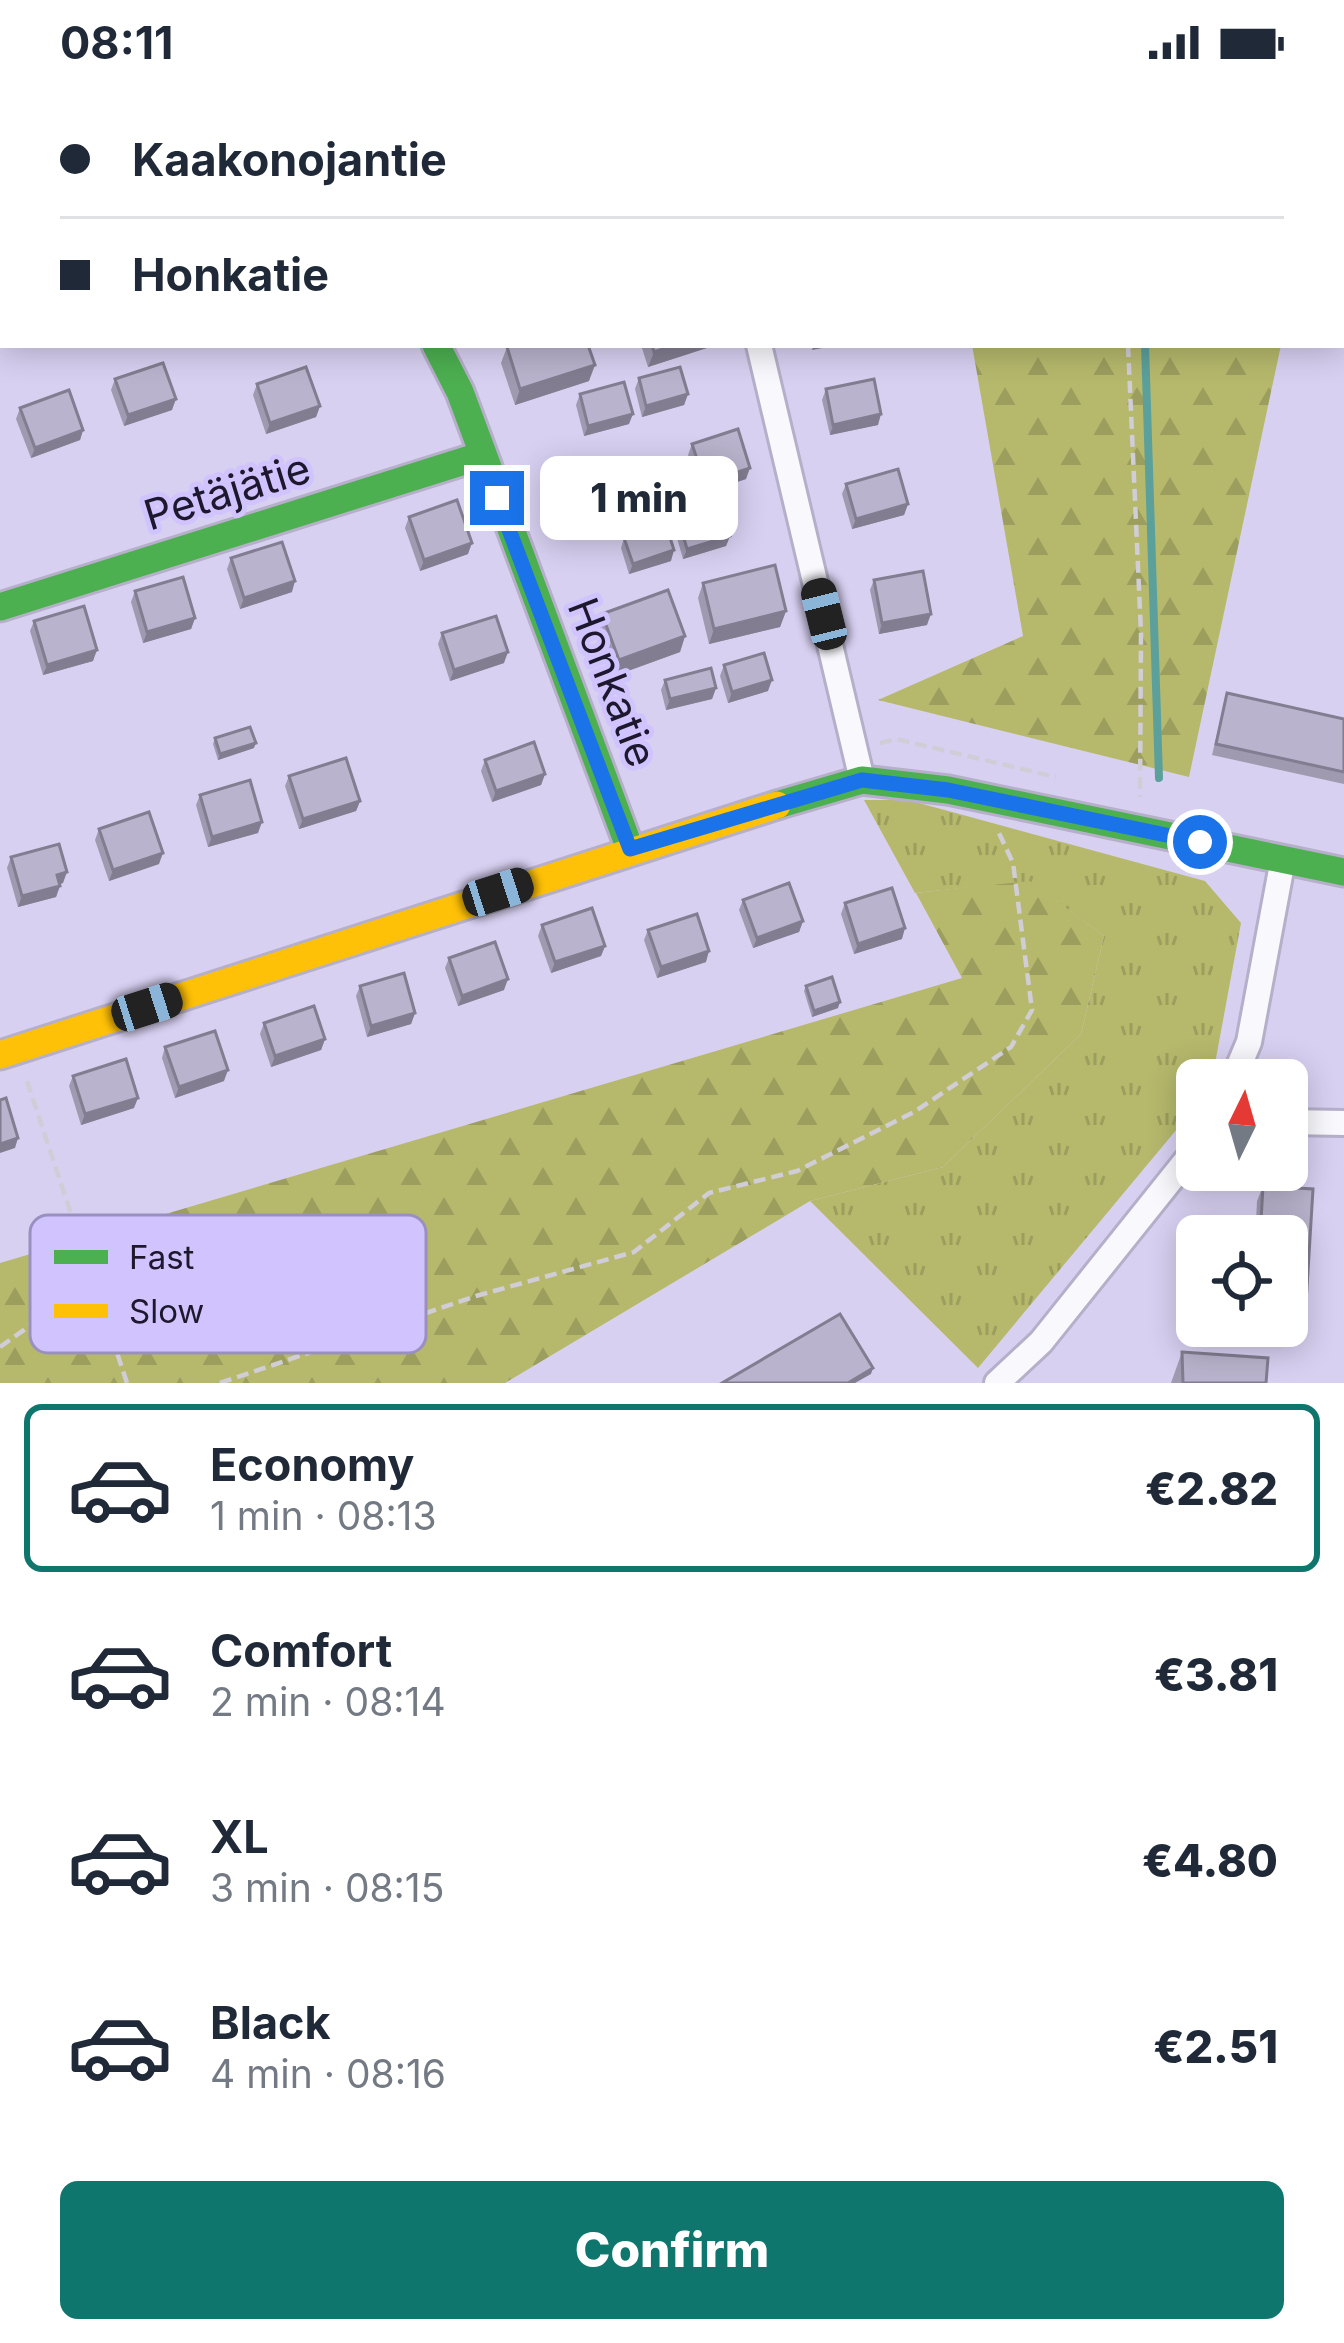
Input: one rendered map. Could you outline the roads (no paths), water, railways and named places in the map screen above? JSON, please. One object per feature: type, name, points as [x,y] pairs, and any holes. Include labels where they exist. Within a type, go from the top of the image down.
[{"type":"street","name":"Honkatie","points":[[438,348],[460,392],[630,849]]},
{"type":"street","points":[[759,348],[862,780]]},
{"type":"street","name":"Petäjätie","points":[[0,607],[480,456]]},
{"type":"street","points":[[0,1055],[630,849],[862,780],[948,790],[1344,872]]},
{"type":"street","points":[[1242,1059],[1283,859]]},
{"type":"street","points":[[1308,1122],[1344,1123]]},
{"type":"street","points":[[997,1383],[1042,1342],[1176,1173]]},
{"type":"waterway","points":[[1145,348],[1159,778]]}]
